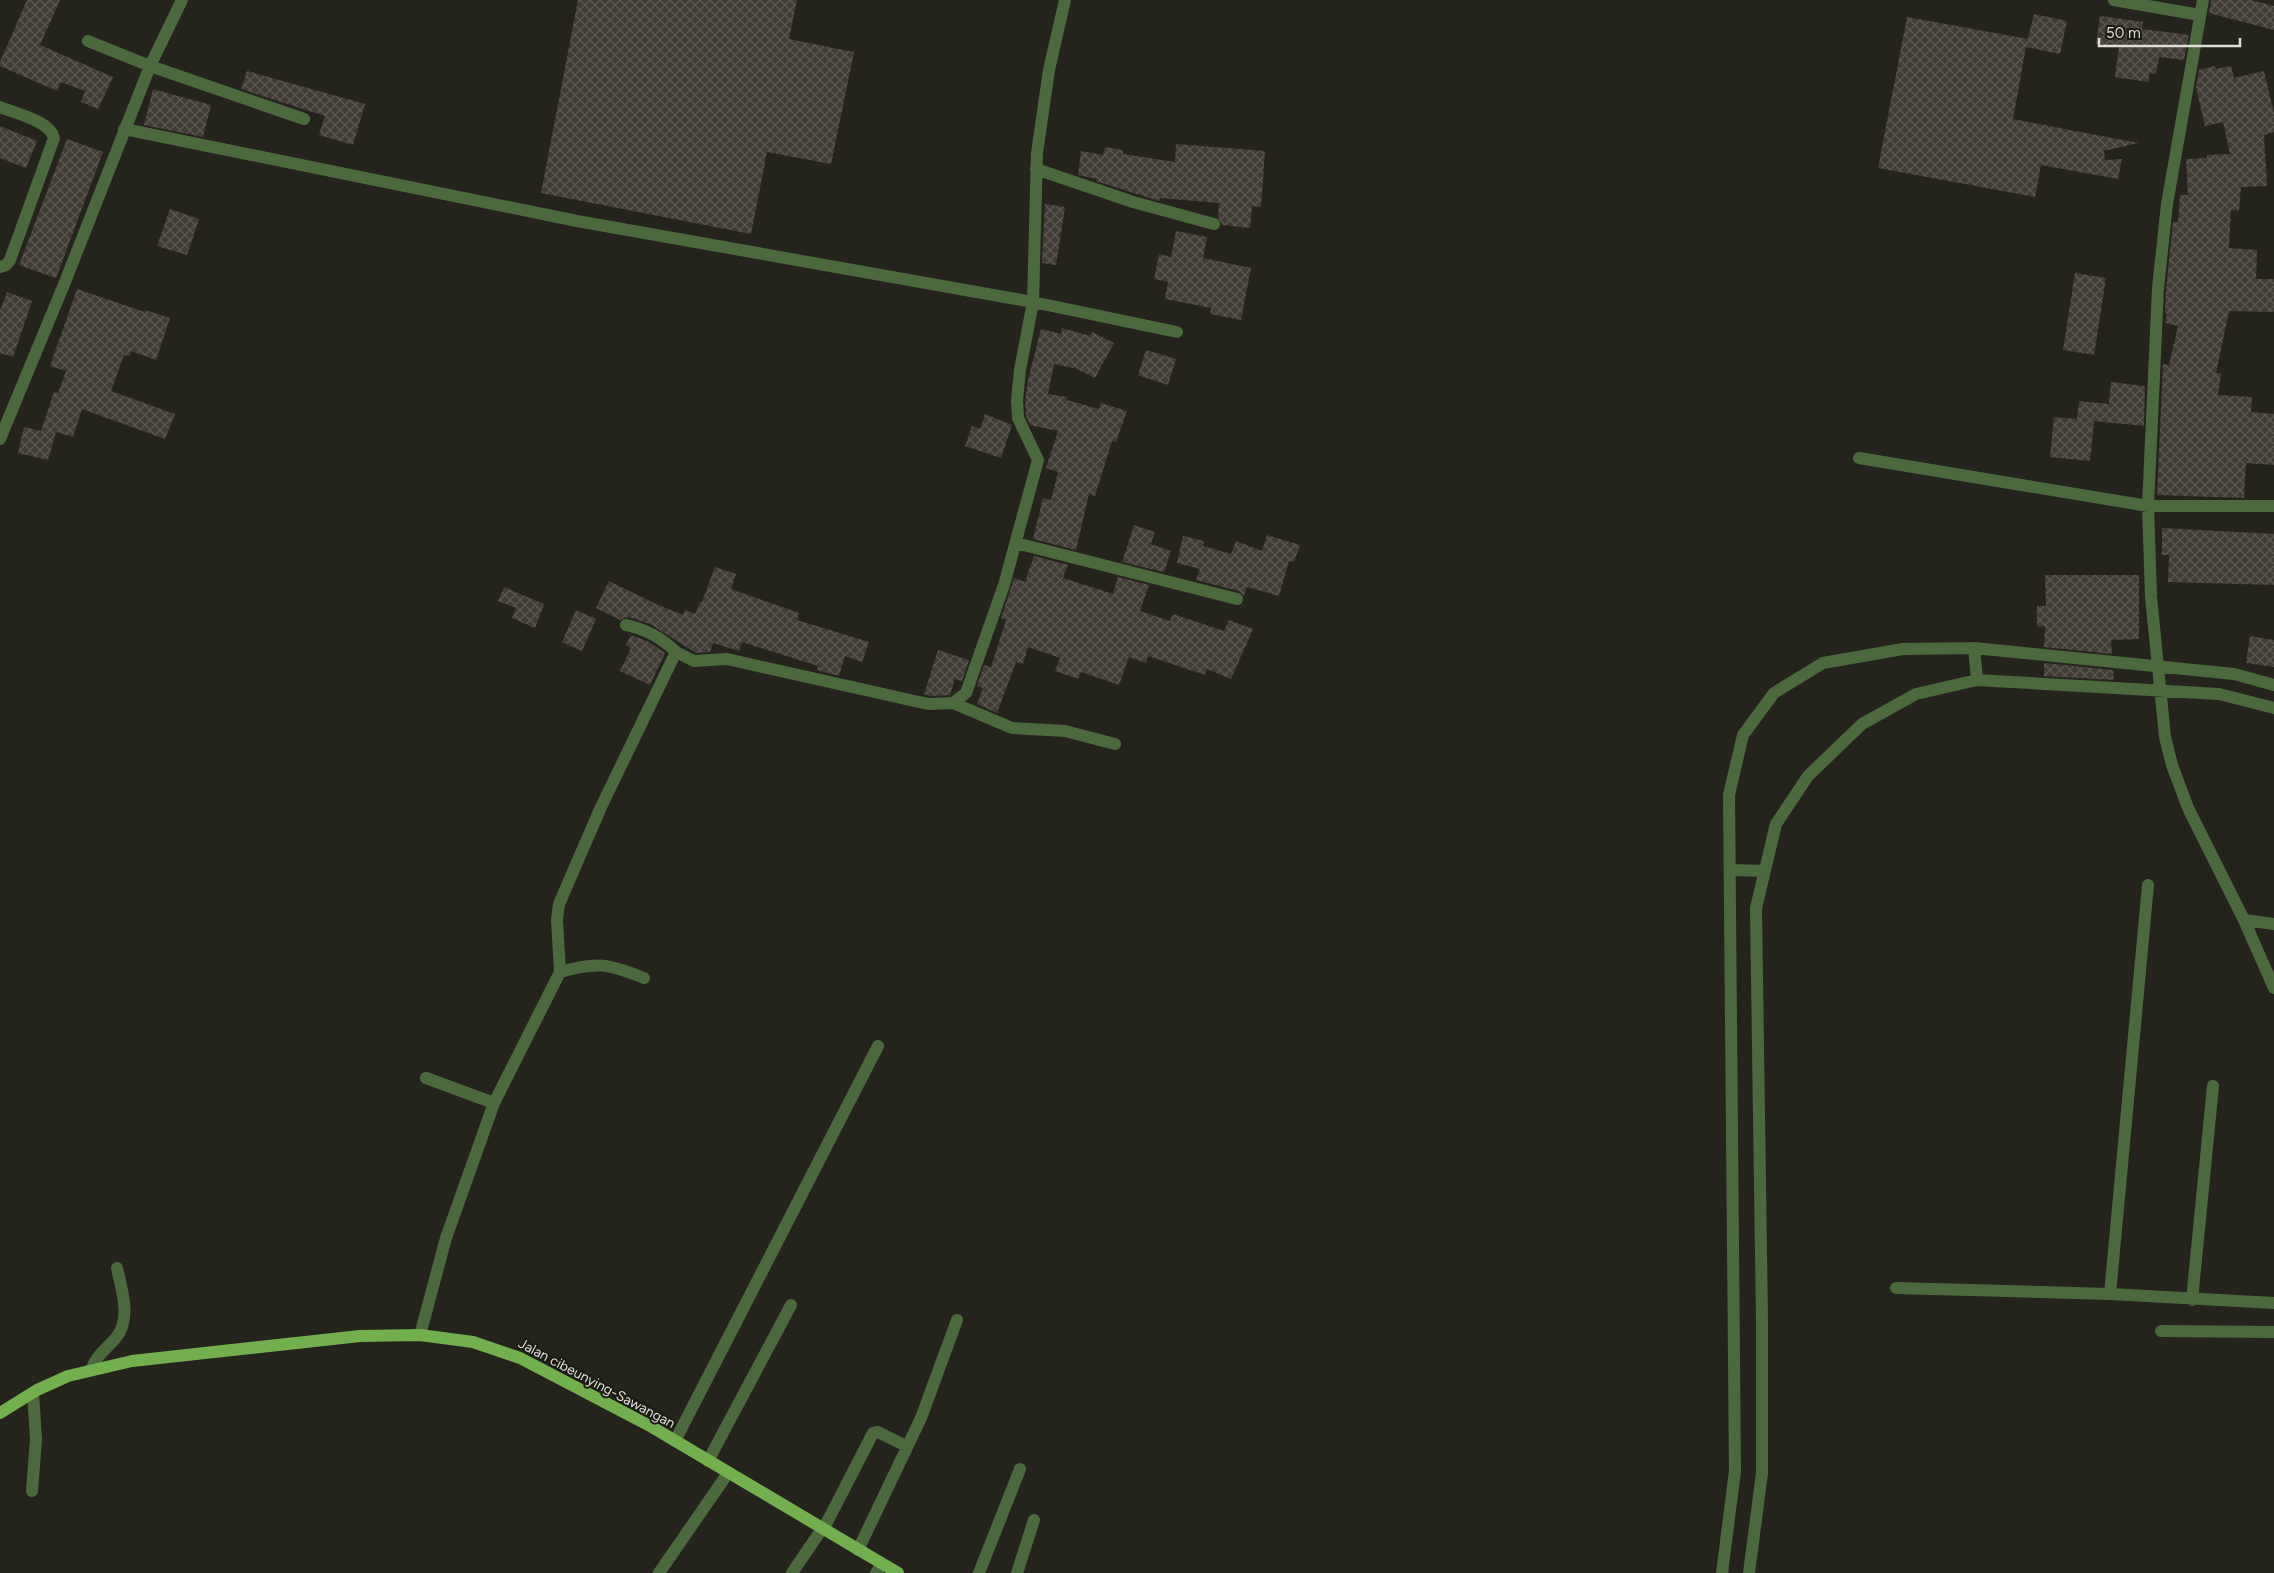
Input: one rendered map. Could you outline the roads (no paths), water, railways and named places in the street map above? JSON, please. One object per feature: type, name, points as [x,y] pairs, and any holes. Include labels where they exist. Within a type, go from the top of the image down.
[{"type":"main road","name":"Jalan cibeunying-Sawangan","points":[[0,1413],[33,1393],[68,1376],[132,1361],[360,1336],[420,1335],[473,1342],[520,1358],[675,1441],[858,1550],[879,1568],[898,1573]]},
{"type":"street","points":[[1,431],[65,282],[150,66],[182,0]]},
{"type":"street","points":[[952,703],[966,692],[972,680],[1016,543],[1038,460],[1018,418],[1016,400],[1033,302],[1036,169],[1049,70],[1065,0]]},
{"type":"street","points":[[2114,0],[2200,15]]},
{"type":"street","points":[[2203,0],[2162,242],[2158,288],[2148,506],[2151,597],[2165,736],[2177,780],[2188,808],[2244,920],[2274,988]]},
{"type":"street","points":[[88,41],[150,66],[304,119]]},
{"type":"street","points":[[0,107],[42,124],[50,129],[54,138],[10,260],[6,265],[0,267]]},
{"type":"street","points":[[124,129],[577,221],[1033,302],[1177,332]]},
{"type":"street","points":[[1036,169],[1133,202],[1214,224]]},
{"type":"street","points":[[1859,458],[2148,506],[2274,506]]},
{"type":"street","points":[[1016,543],[1238,599]]},
{"type":"street","points":[[626,625],[637,627],[666,642],[676,652],[694,661],[727,659],[928,704],[952,703],[1012,728],[1065,731],[1116,744]]},
{"type":"street","points":[[1974,648],[1977,680]]},
{"type":"street","points":[[1722,1573],[1735,1471],[1729,794],[1743,735],[1774,693],[1823,663],[1903,649],[1974,648],[2234,674],[2274,685]]},
{"type":"street","points":[[420,1335],[446,1238],[494,1103],[560,972],[556,919],[559,904],[601,807],[676,652]]},
{"type":"street","points":[[1749,1573],[1762,1473],[1762,1322],[1756,908],[1776,824],[1808,776],[1862,724],[1916,694],[1977,680],[2219,694],[2274,708]]},
{"type":"street","points":[[1730,870],[1765,871]]},
{"type":"street","points":[[2110,1294],[2148,885]]},
{"type":"street","points":[[2244,920],[2274,924]]},
{"type":"street","points":[[560,972],[580,966],[596,964],[613,966],[644,978]]},
{"type":"street","points":[[675,1441],[878,1046]]},
{"type":"street","points":[[426,1078],[494,1103]]},
{"type":"street","points":[[2192,1300],[2213,1086]]},
{"type":"street","points":[[90,1370],[95,1360],[113,1341],[125,1324],[117,1268]]},
{"type":"street","points":[[1896,1288],[2110,1294],[2274,1303]]},
{"type":"street","points":[[708,1461],[791,1305]]},
{"type":"street","points":[[858,1550],[921,1418],[957,1320]]},
{"type":"street","points":[[2161,1331],[2274,1332]]},
{"type":"street","points":[[32,1491],[36,1438],[33,1393]]},
{"type":"street","points":[[792,1573],[823,1529],[873,1433],[878,1432],[906,1446]]},
{"type":"street","points":[[979,1573],[1020,1469]]},
{"type":"street","points":[[659,1573],[728,1473]]},
{"type":"street","points":[[1017,1573],[1034,1520]]}]
